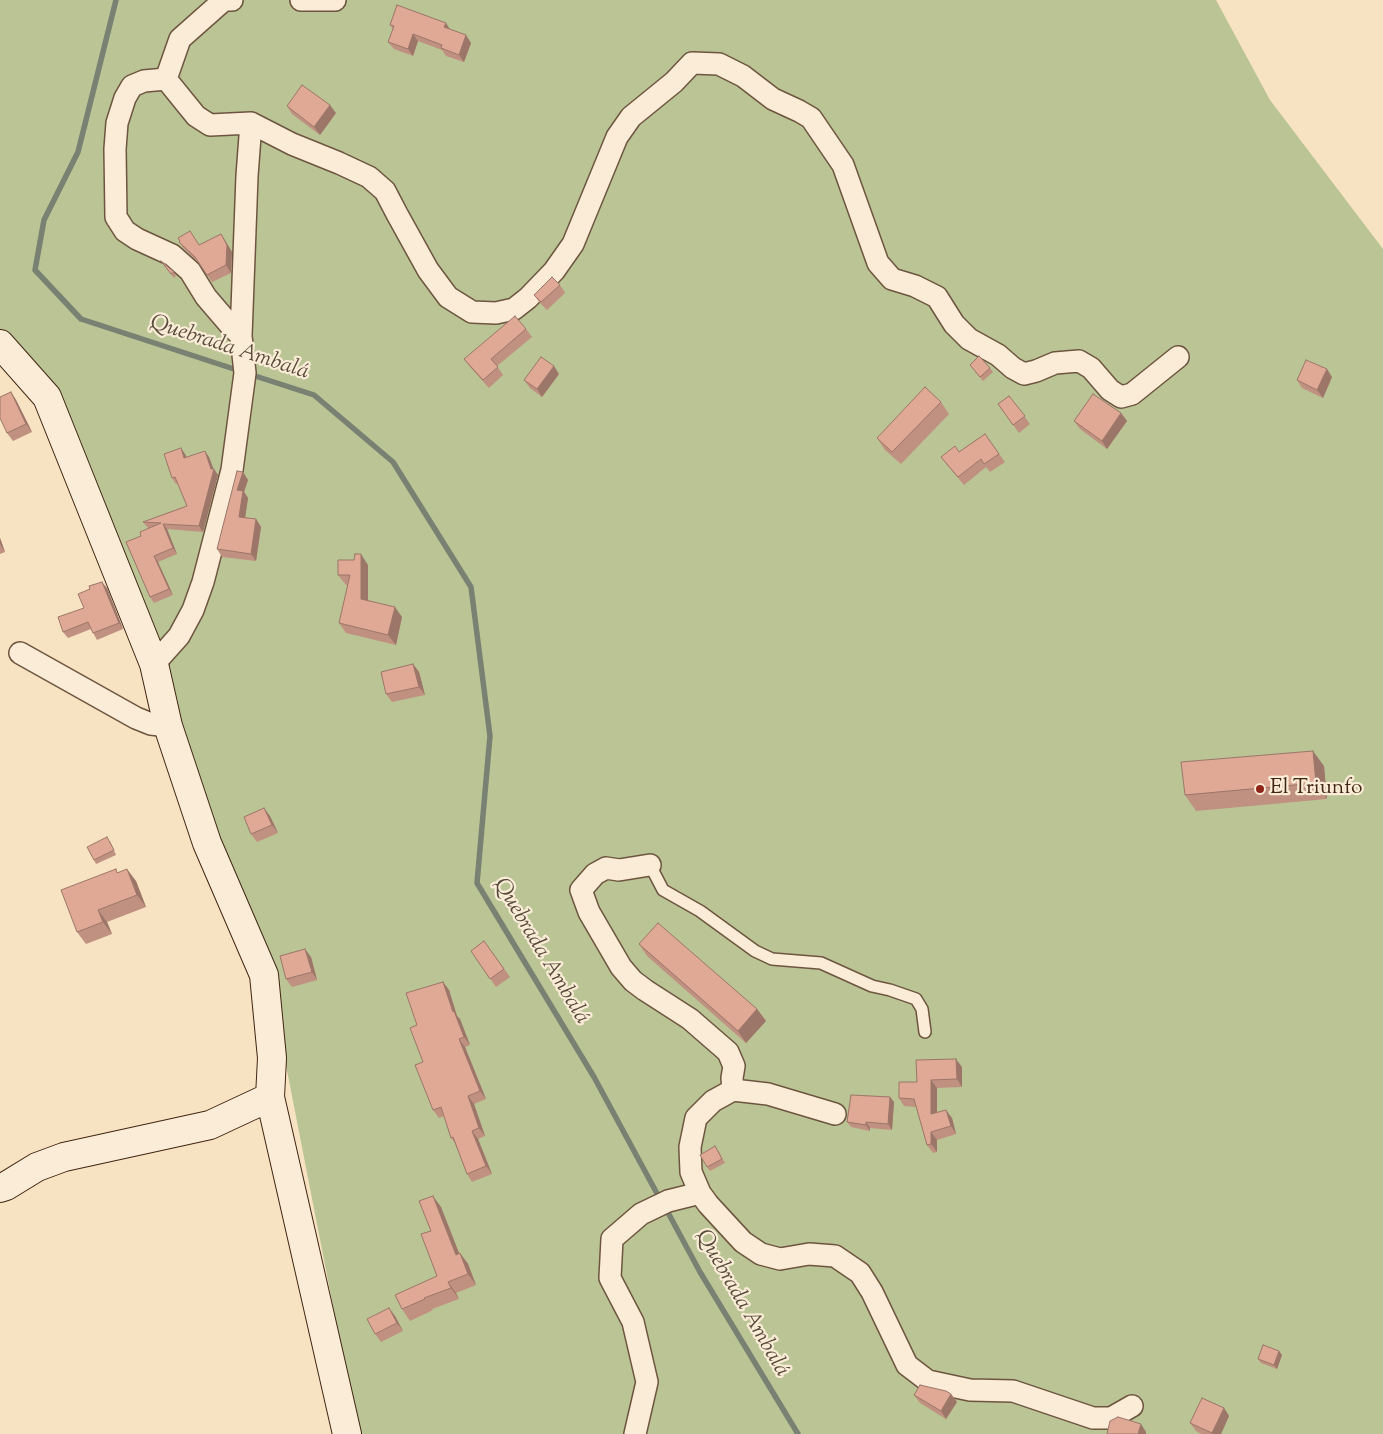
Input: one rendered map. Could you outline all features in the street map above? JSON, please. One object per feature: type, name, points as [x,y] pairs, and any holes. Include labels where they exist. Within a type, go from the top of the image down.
[{"type":"street","points":[[166,79],[180,39],[224,0],[232,0]]},
{"type":"street","points":[[301,0],[335,0]]},
{"type":"street","points":[[166,79],[196,116],[210,125],[251,122],[292,144],[331,159],[369,177],[386,190],[428,270],[448,297],[472,312],[496,314],[514,309],[528,298],[554,271],[573,244],[617,137],[631,117],[674,82],[692,63],[719,64],[743,76],[773,99],[810,118],[843,165],[878,263],[892,279],[915,286],[937,297],[954,324],[969,339],[998,355],[1013,368],[1024,374],[1054,363],[1079,361],[1091,368],[1110,390],[1121,397],[1132,394],[1178,357]]},
{"type":"street","points":[[166,79],[144,81],[132,86],[124,98],[117,123],[115,149],[116,217],[125,231],[137,239],[172,255],[190,270],[206,297],[241,336]]},
{"type":"street","points":[[154,664],[178,636],[193,610],[203,582],[232,470],[245,372],[241,336],[251,122]]},
{"type":"street","points":[[0,344],[47,397],[154,664],[168,726],[207,843],[264,975],[272,1058],[270,1097],[347,1434]]},
{"type":"street","points":[[20,653],[136,718],[151,724],[168,726]]},
{"type":"street","points":[[650,865],[618,870],[606,868],[595,874],[581,890],[589,912],[621,967],[633,981],[690,1019],[728,1052],[734,1066],[733,1090]]},
{"type":"street","points":[[835,1114],[768,1094],[733,1090],[714,1101],[696,1118],[690,1147],[691,1172],[700,1193],[743,1242],[760,1254],[780,1259],[809,1254],[835,1256],[860,1273],[872,1292],[907,1366],[928,1381],[970,1390],[1014,1391],[1093,1418],[1111,1418],[1132,1406]]},
{"type":"street","points":[[0,1188],[36,1167],[64,1157],[210,1126],[270,1097]]},
{"type":"street","points":[[635,1434],[647,1382],[634,1322],[610,1278],[612,1239],[641,1214],[668,1201],[700,1193]]},
{"type":"lane","points":[[650,865],[663,890],[700,911],[755,951],[772,959],[821,963],[872,986],[916,999],[922,1009],[925,1032]]},
{"type":"green space","points":[[0,0],[1216,0],[1270,100],[1383,249],[1383,1434],[358,1434],[268,973],[181,726],[51,391],[0,333]]},
{"type":"building","points":[[397,5],[446,23],[444,27],[466,35],[459,55],[441,48],[442,45],[413,34],[408,49],[388,42],[394,26],[390,25]]},
{"type":"building","points":[[302,85],[330,105],[314,127],[287,106]]},
{"type":"building","points":[[190,231],[199,245],[221,234],[227,245],[226,265],[207,275],[195,257],[179,242],[178,238]]},
{"type":"building","points":[[161,261],[174,272],[171,274]]},
{"type":"building","points":[[552,277],[560,285],[541,302],[534,295]]},
{"type":"building","points":[[515,316],[526,329],[491,359],[498,367],[483,380],[464,359]]},
{"type":"building","points":[[979,356],[990,368],[980,377],[970,365]]},
{"type":"building","points":[[541,357],[554,366],[537,389],[524,380]]},
{"type":"building","points":[[1306,360],[1327,369],[1317,390],[1297,380]]},
{"type":"building","points":[[925,387],[941,402],[892,452],[877,438]]},
{"type":"building","points":[[11,392],[26,424],[7,433],[0,418],[0,397]]},
{"type":"building","points":[[1093,394],[1121,413],[1102,441],[1074,421]]},
{"type":"building","points":[[1009,396],[1025,416],[1013,425],[998,404]]},
{"type":"building","points":[[985,434],[999,454],[984,464],[981,459],[958,477],[941,457],[955,446],[959,452]]},
{"type":"building","points":[[181,448],[184,458],[205,451],[211,469],[214,469],[199,526],[163,524],[173,548],[154,556],[169,589],[150,597],[126,542],[141,536],[140,532],[161,523],[143,522],[187,506],[175,477],[172,478],[164,454]]},
{"type":"building","points":[[237,471],[243,472],[237,490],[243,491],[239,517],[256,519],[251,554],[217,549]]},
{"type":"building","points":[[355,554],[361,554],[361,599],[395,607],[388,635],[339,623],[350,575],[338,575],[338,560],[354,560]]},
{"type":"building","points":[[102,582],[119,623],[93,633],[88,622],[63,632],[58,617],[84,608],[78,594],[90,589],[89,586]]},
{"type":"building","points":[[413,664],[419,687],[386,694],[381,672]]},
{"type":"building","points":[[1313,751],[1316,783],[1185,795],[1181,762]]},
{"type":"building","points":[[264,808],[272,825],[251,834],[244,817]]},
{"type":"building","points":[[107,837],[114,850],[94,860],[87,847]]},
{"type":"building","points":[[116,869],[117,873],[127,869],[137,895],[98,910],[103,922],[77,932],[61,890]]},
{"type":"building","points":[[658,923],[757,1009],[738,1031],[639,944]]},
{"type":"building","points":[[484,941],[504,969],[490,979],[471,951]]},
{"type":"building","points":[[305,949],[312,972],[286,979],[280,956]]},
{"type":"building","points":[[443,982],[464,1037],[459,1039],[480,1091],[468,1096],[479,1128],[472,1131],[486,1166],[467,1174],[453,1137],[451,1138],[441,1107],[433,1110],[415,1065],[423,1062],[410,1028],[417,1025],[406,993]]},
{"type":"building","points":[[956,1059],[957,1079],[931,1080],[931,1114],[946,1110],[951,1126],[931,1132],[931,1144],[927,1145],[914,1099],[899,1098],[899,1082],[917,1082],[916,1060]]},
{"type":"building","points":[[851,1095],[890,1097],[888,1124],[866,1122],[866,1125],[847,1122]]},
{"type":"building","points":[[715,1146],[722,1159],[707,1167],[700,1155]]},
{"type":"building","points":[[433,1196],[456,1255],[460,1253],[468,1274],[448,1282],[451,1288],[402,1309],[395,1295],[437,1276],[421,1234],[431,1231],[419,1201]]},
{"type":"building","points":[[389,1308],[397,1323],[375,1334],[367,1319]]},
{"type":"building","points":[[1263,1345],[1279,1351],[1274,1365],[1258,1359]]},
{"type":"building","points":[[920,1385],[951,1394],[941,1411],[914,1395]]},
{"type":"building","points":[[1202,1398],[1224,1408],[1212,1433],[1190,1423]]},
{"type":"building","points":[[1118,1417],[1141,1424],[1138,1434],[1107,1434],[1110,1421]]},
{"type":"waterway","name":"Quebrada Ambalá","points":[[116,0],[78,152],[44,220],[35,270],[81,319],[240,371]]},
{"type":"waterway","name":"Quebrada Ambalá","points":[[249,374],[314,395],[393,462],[471,587],[490,736],[477,883],[594,1077],[660,1199]]},
{"type":"waterway","name":"Quebrada Ambalá","points":[[665,1207],[700,1272],[798,1434]]},
{"type":"place","name":"El Triunfo","points":[[1260,789]]}]
